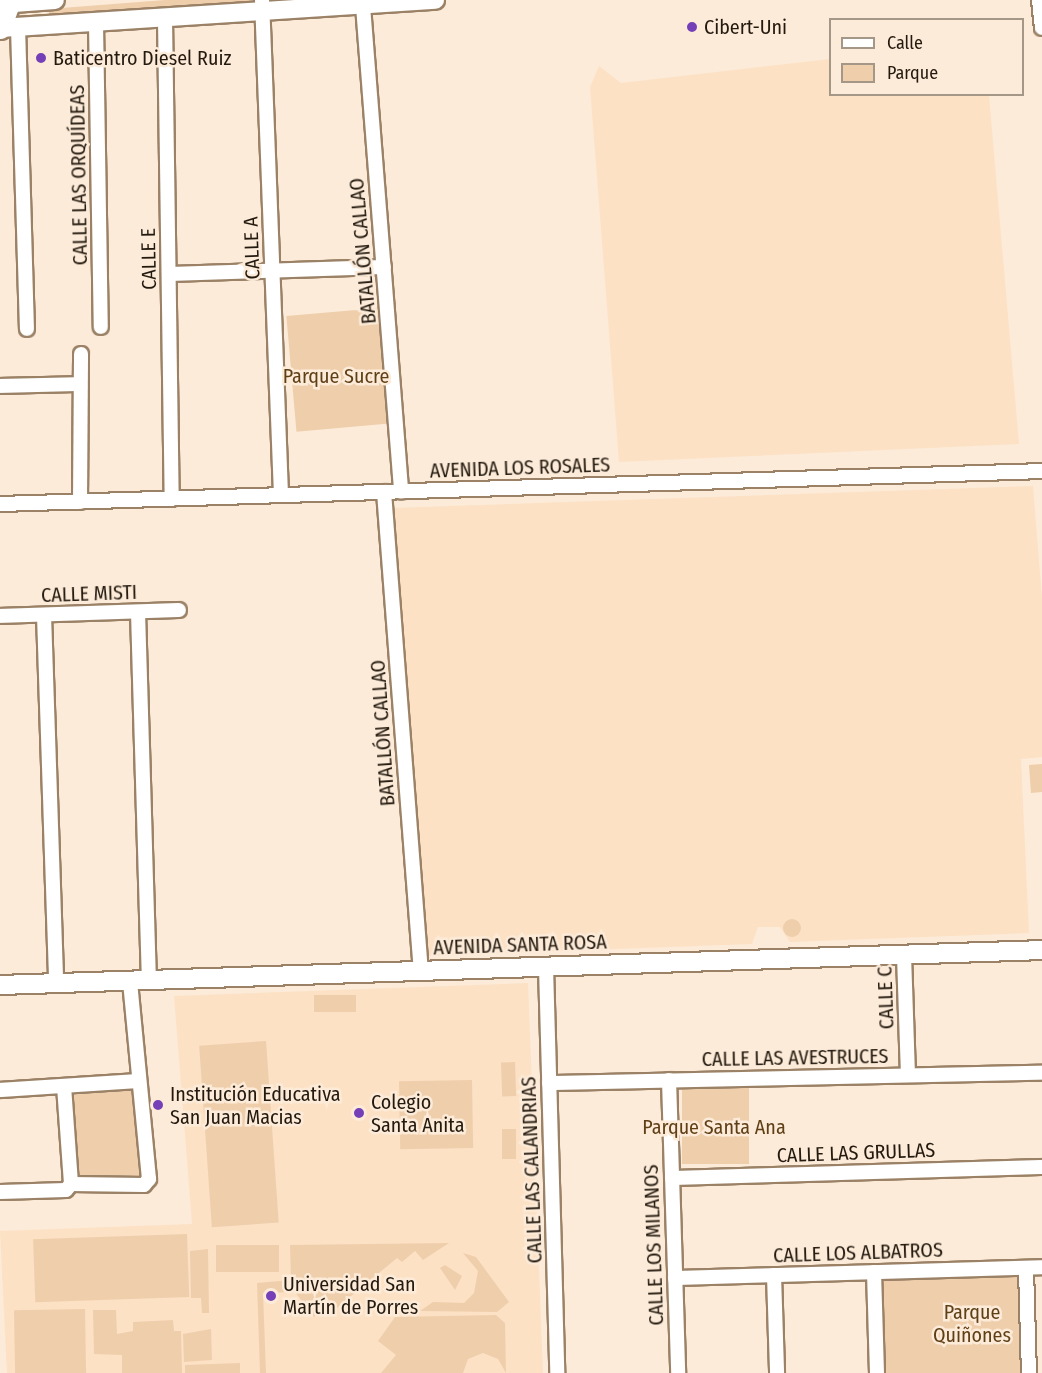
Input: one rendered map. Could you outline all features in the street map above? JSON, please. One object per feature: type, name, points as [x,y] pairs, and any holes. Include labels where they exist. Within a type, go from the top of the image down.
[{"type":"main road","points":[[6,2],[6,28]]},
{"type":"street","points":[[6,2],[55,0]]},
{"type":"street","points":[[27,329],[6,28],[165,19],[262,7],[363,6],[435,0]]},
{"type":"street","points":[[1039,0],[1042,28]]},
{"type":"street","name":"BATALLÓN CALLAO","points":[[363,6],[401,492]]},
{"type":"street","name":"CALLE A","points":[[262,7],[281,495]]},
{"type":"street","name":"CALLE E","points":[[165,19],[172,499]]},
{"type":"street","name":"CALLE LAS ORQUÍDEAS","points":[[96,23],[101,327]]},
{"type":"street","points":[[169,274],[384,267]]},
{"type":"street","points":[[80,502],[81,354]]},
{"type":"street","points":[[0,386],[80,384]]},
{"type":"street","name":"AVENIDA LOS ROSALES","points":[[0,504],[1042,471]]},
{"type":"street","name":"BATALLÓN CALLAO","points":[[384,492],[421,971]]},
{"type":"street","name":"CALLE MISTI","points":[[0,616],[179,610]]},
{"type":"street","points":[[138,612],[149,980]]},
{"type":"street","points":[[44,615],[56,983]]},
{"type":"street","name":"AVENIDA SANTA ROSA","points":[[0,985],[1042,950]]},
{"type":"street","name":"CALLE C","points":[[904,955],[908,1075]]},
{"type":"street","name":"CALLE LAS CALANDRIAS","points":[[546,967],[557,1373]]},
{"type":"street","points":[[71,1184],[147,1183],[130,981]]},
{"type":"street","name":"CALLE LAS AVESTRUCES","points":[[549,1083],[1042,1072]]},
{"type":"street","name":"CALLE LOS MILANOS","points":[[669,1080],[678,1373]]},
{"type":"street","points":[[0,1090],[139,1081]]},
{"type":"street","points":[[0,1192],[66,1190],[71,1184],[64,1086]]},
{"type":"street","name":"CALLE LAS GRULLAS","points":[[672,1178],[1042,1167]]},
{"type":"street","name":"CALLE LOS ALBATROS","points":[[675,1278],[1042,1267]]},
{"type":"street","points":[[1026,1268],[1029,1373]]},
{"type":"street","points":[[874,1272],[877,1373]]},
{"type":"street","points":[[774,1275],[777,1373]]},
{"type":"shaded area","points":[[829,59],[829,96],[989,96],[1019,444],[619,462],[590,87],[599,66],[621,83]]},
{"type":"shaded area","points":[[1033,486],[1042,598],[1042,757],[1021,759],[1029,933],[790,942],[780,927],[758,927],[752,944],[429,956],[393,508]]},
{"type":"shaded area","points":[[528,983],[543,1373],[7,1373],[0,1231],[192,1224],[174,996]]},
{"type":"green space","points":[[165,0],[252,0],[253,6],[49,20],[49,9]]},
{"type":"green space","name":"Parque Sucre","points":[[379,308],[389,424],[296,432],[286,316]]},
{"type":"green space","points":[[1042,764],[1042,792],[1031,793],[1029,765]]},
{"type":"green space","points":[[792,919],[800,924],[801,928],[796,936],[792,937],[784,932],[783,928],[788,920]]},
{"type":"green space","points":[[314,995],[356,995],[356,1012],[314,1012]]},
{"type":"green space","points":[[266,1041],[279,1223],[212,1227],[199,1046]]},
{"type":"green space","points":[[501,1062],[515,1062],[516,1096],[502,1096]]},
{"type":"green space","points":[[472,1080],[473,1148],[400,1149],[399,1081]]},
{"type":"green space","name":"Parque Santa Ana","points":[[682,1088],[749,1088],[749,1164],[682,1164]]},
{"type":"green space","points":[[135,1089],[145,1173],[137,1179],[79,1179],[71,1095]]},
{"type":"green space","points":[[502,1129],[516,1129],[516,1159],[502,1159]]},
{"type":"green space","points":[[187,1234],[189,1297],[35,1302],[33,1239]]},
{"type":"green space","points":[[449,1243],[423,1260],[415,1251],[402,1262],[397,1258],[332,1312],[328,1307],[314,1317],[295,1292],[263,1293],[266,1373],[260,1373],[257,1283],[291,1280],[290,1245]]},
{"type":"green space","points":[[216,1245],[279,1245],[279,1272],[216,1272]]},
{"type":"green space","points":[[208,1249],[209,1313],[202,1313],[201,1298],[191,1298],[190,1251]]},
{"type":"green space","points":[[463,1253],[476,1257],[509,1302],[497,1312],[420,1311],[433,1302],[464,1303],[474,1293],[478,1271]]},
{"type":"green space","points":[[445,1265],[462,1276],[455,1290],[440,1268]]},
{"type":"green space","name":"Parque Quiñones","points":[[1019,1276],[1022,1373],[885,1373],[882,1281]]},
{"type":"green space","points":[[85,1309],[86,1373],[15,1373],[14,1310]]},
{"type":"green space","points":[[93,1310],[116,1310],[117,1334],[133,1331],[133,1322],[173,1320],[174,1331],[181,1331],[182,1373],[122,1373],[122,1355],[94,1354]]},
{"type":"green space","points":[[496,1315],[505,1323],[506,1373],[498,1359],[483,1353],[468,1359],[463,1373],[381,1373],[396,1355],[378,1341],[395,1317]]},
{"type":"green space","points":[[211,1329],[212,1360],[184,1362],[183,1334]]},
{"type":"green space","points":[[240,1363],[240,1373],[185,1373],[185,1365]]},
{"type":"place","name":"Cibert-Uni","points":[[692,27]]},
{"type":"place","name":"Baticentro Diesel Ruiz","points":[[41,58]]},
{"type":"place","name":"Institución Educativa San Juan Macias","points":[[158,1105]]},
{"type":"place","name":"Colegio Santa Anita","points":[[359,1113]]},
{"type":"place","name":"Universidad San Martín de Porres","points":[[271,1296]]}]
